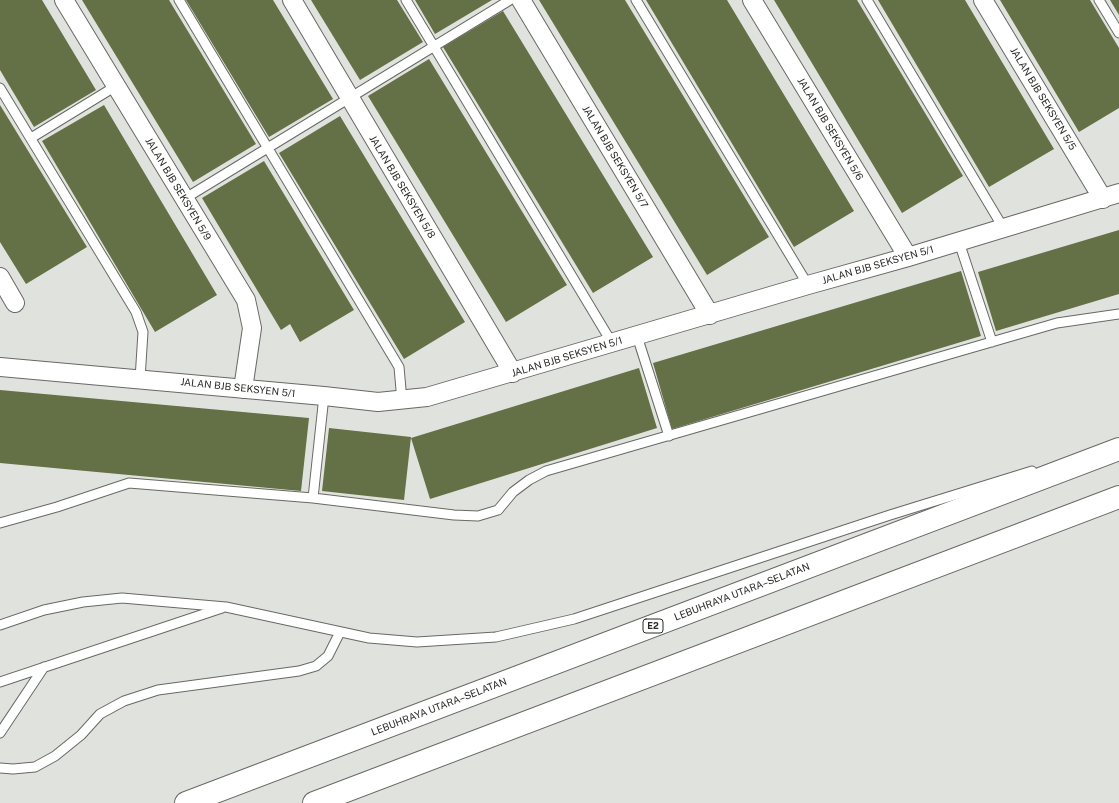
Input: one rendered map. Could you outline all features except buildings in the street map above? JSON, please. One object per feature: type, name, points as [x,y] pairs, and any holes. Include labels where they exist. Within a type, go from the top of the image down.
[{"type":"highway","name":"LEBUHRAYA UTARA–SELATAN","points":[[186,803],[1119,449]]},
{"type":"highway","points":[[314,803],[1119,497]]},
{"type":"street","name":"JALAN BJB SEKSYEN 5/9","points":[[64,0],[246,300],[252,328],[243,388]]},
{"type":"street","name":"JALAN BJB SEKSYEN 5/8","points":[[292,0],[513,373]]},
{"type":"street","name":"JALAN BJB SEKSYEN 5/7","points":[[521,0],[710,315]]},
{"type":"street","name":"JALAN BJB SEKSYEN 5/6","points":[[752,0],[908,257]]},
{"type":"street","name":"JALAN BJB SEKSYEN 5/5","points":[[983,0],[1111,196]]},
{"type":"street","name":"JALAN BJB SEKSYEN 5/1","points":[[0,367],[243,388],[378,402],[427,398],[808,285],[1004,229],[1111,196]]},
{"type":"street","points":[[0,278],[15,303]]},
{"type":"lane","points":[[179,0],[399,368],[402,401]]},
{"type":"lane","points":[[406,0],[612,343]]},
{"type":"lane","points":[[184,199],[510,0]]},
{"type":"lane","points":[[636,0],[808,285]]},
{"type":"lane","points":[[867,0],[1004,229]]},
{"type":"lane","points":[[1099,0],[1119,33]]},
{"type":"lane","points":[[30,138],[116,86]]},
{"type":"lane","points":[[0,88],[136,312],[143,332],[140,379]]},
{"type":"lane","points":[[959,242],[992,342]]},
{"type":"lane","points":[[0,523],[57,507],[129,483],[313,498],[454,515],[478,516],[498,510],[513,492],[529,480],[546,471],[1057,323],[1119,314]]},
{"type":"lane","points":[[637,336],[669,436]]},
{"type":"lane","points":[[313,498],[324,396]]},
{"type":"lane","points":[[0,625],[44,610],[83,602],[122,598],[226,606],[369,638],[417,642],[496,637],[574,619],[890,515],[1119,444]]},
{"type":"lane","points":[[0,682],[226,606]]},
{"type":"lane","points":[[0,768],[13,769],[35,767],[55,756],[81,735],[100,714],[124,701],[158,690],[299,671],[316,666],[328,656],[340,632]]},
{"type":"lane","points":[[0,732],[44,667]]}]
